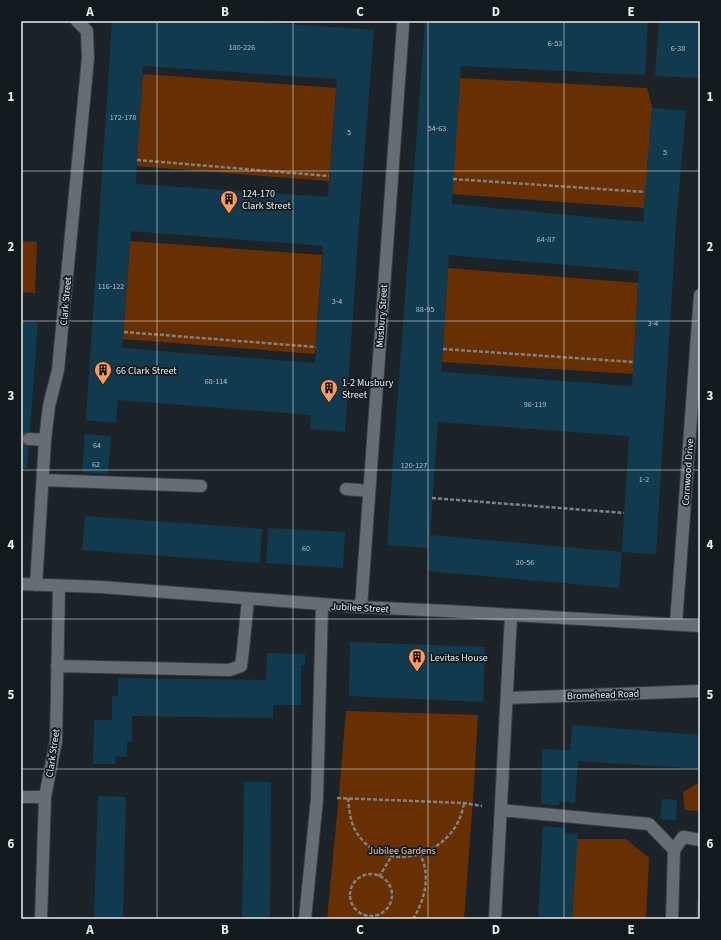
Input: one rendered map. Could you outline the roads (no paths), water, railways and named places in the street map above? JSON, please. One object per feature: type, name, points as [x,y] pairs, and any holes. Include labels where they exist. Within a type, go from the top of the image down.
[{"type":"street","name":"Clark Street","points":[[36,585],[45,440],[49,406],[58,370],[88,58],[87,32],[77,21]]},
{"type":"street","name":"Musbury Street","points":[[361,607],[403,25]]},
{"type":"street","name":"Cornwood Drive","points":[[676,624],[700,295]]},
{"type":"street","points":[[29,439],[45,440]]},
{"type":"street","points":[[43,480],[201,486]]},
{"type":"street","points":[[346,489],[369,491]]},
{"type":"street","name":"Jubilee Street","points":[[21,584],[102,587],[322,605],[700,626]]},
{"type":"street","name":"Clark Street","points":[[42,919],[45,797],[56,741],[59,586]]},
{"type":"street","points":[[57,666],[229,670],[241,666],[248,599]]},
{"type":"street","points":[[305,919],[317,798],[322,605]]},
{"type":"street","points":[[495,919],[511,616]]},
{"type":"street","name":"Bromehead Road","points":[[507,698],[700,691]]},
{"type":"street","points":[[21,797],[45,797]]},
{"type":"street","points":[[501,810],[649,824],[674,850]]},
{"type":"street","points":[[672,919],[674,850],[683,838],[700,840]]},
{"type":"tunnel","points":[[21,438],[29,439]]},
{"type":"place","name":"124-170 Clark Street","points":[[229,214]]},
{"type":"place","name":"66 Clark Street","points":[[103,385]]},
{"type":"place","name":"1-2 Musbury Street","points":[[329,403]]},
{"type":"place","name":"Levitas House","points":[[417,672]]},
{"type":"park label","name":"Jubilee Gardens","points":[[402,850]]}]
